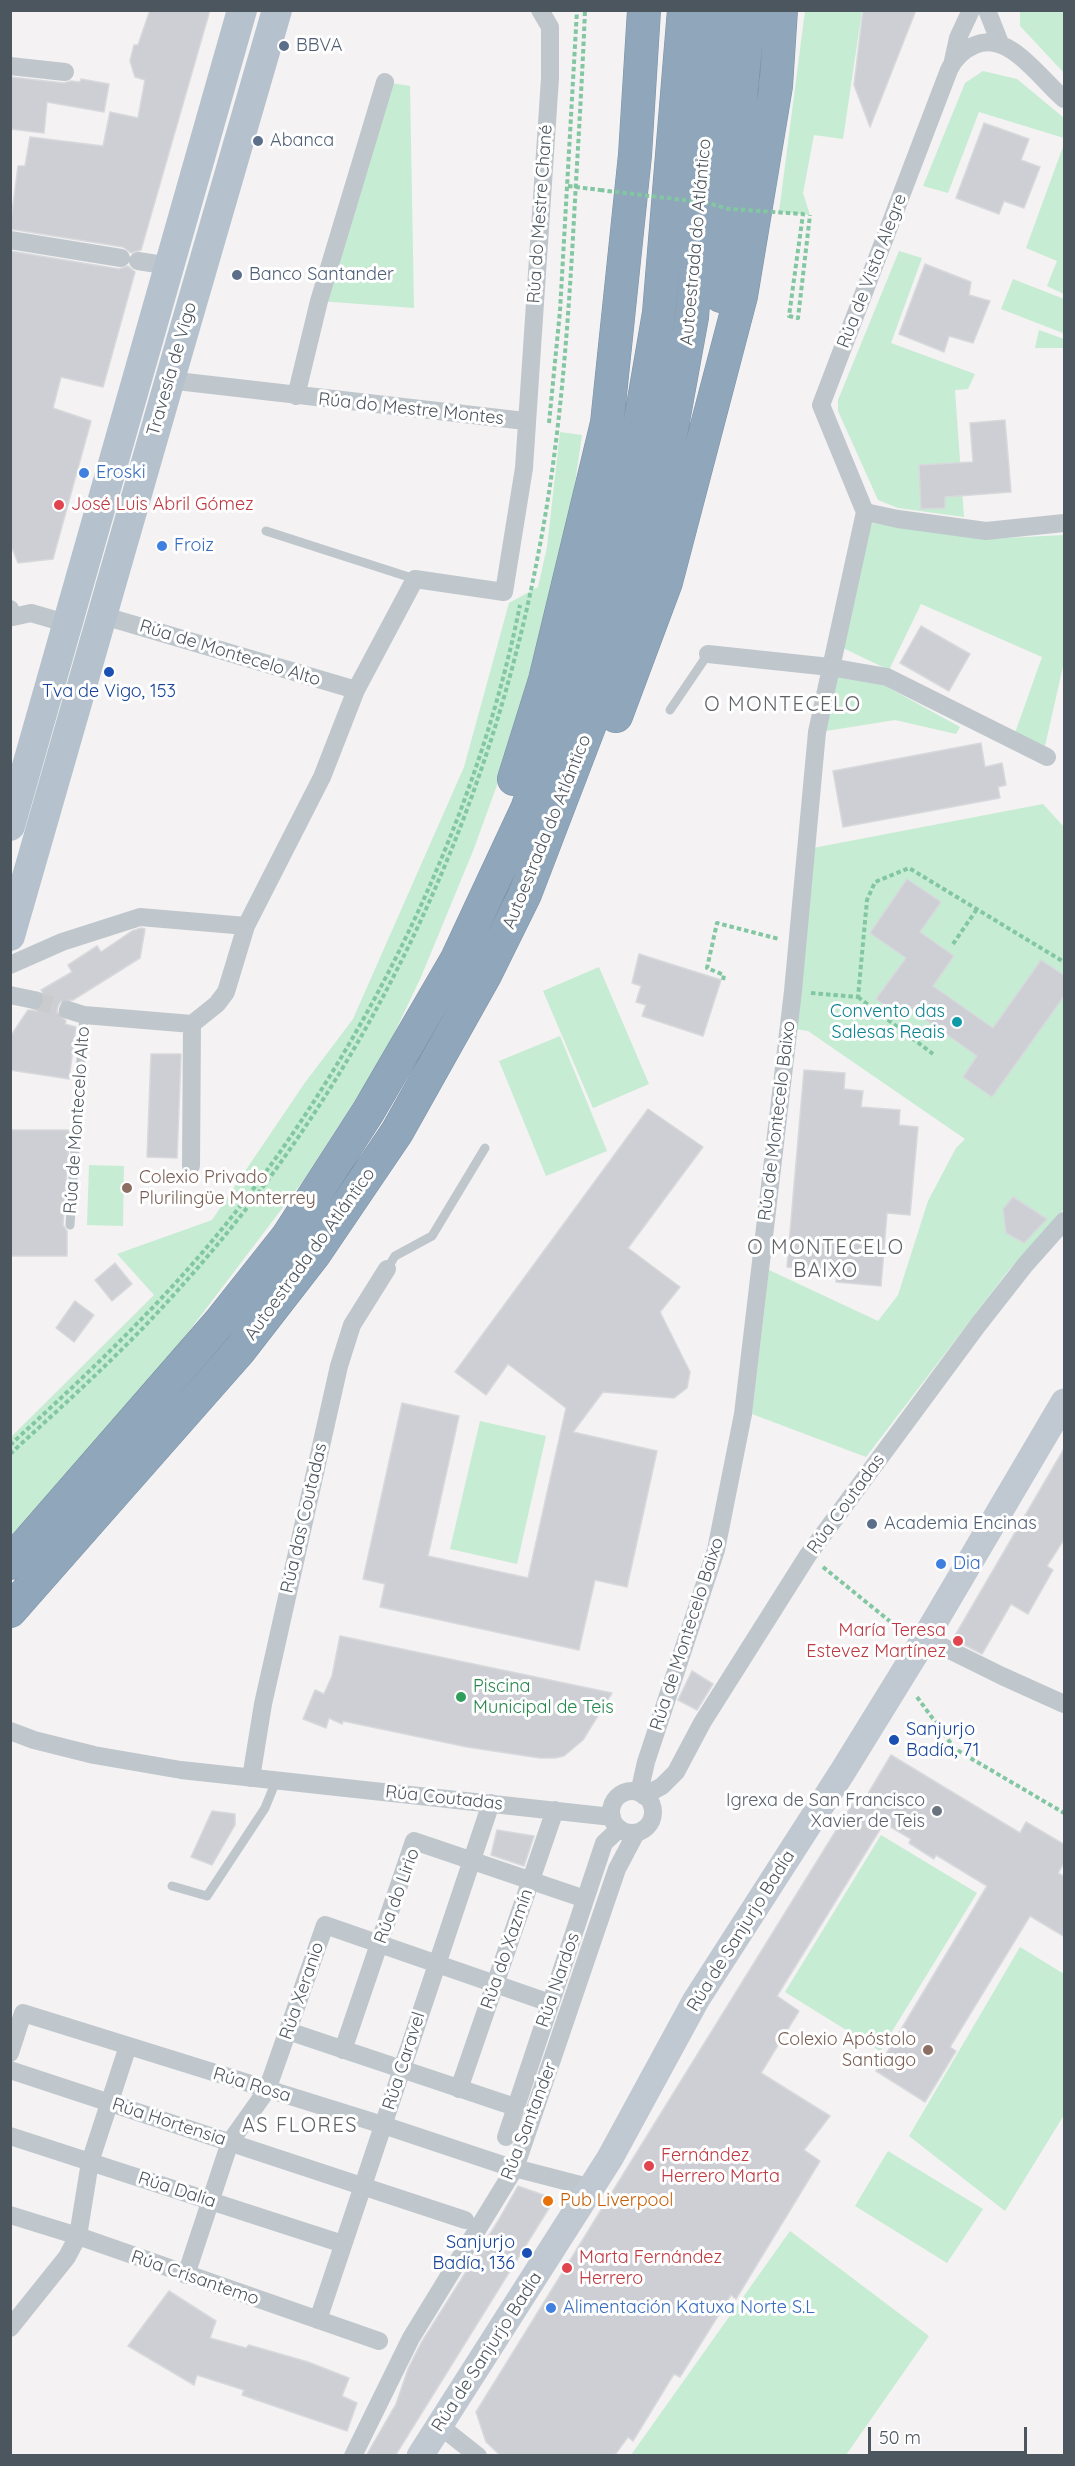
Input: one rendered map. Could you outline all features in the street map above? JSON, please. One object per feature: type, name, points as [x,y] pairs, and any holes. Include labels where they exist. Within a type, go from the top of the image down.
[{"type":"highway","points":[[621,10],[618,72],[635,155]]},
{"type":"highway","points":[[503,860],[504,808],[545,680],[607,423],[635,155],[644,10]]},
{"type":"highway","name":"Autoestrada do Atlántico","points":[[10,1563],[212,1332],[288,1236],[368,1112],[457,959],[527,809],[571,686],[603,579],[638,435],[659,312],[684,10]]},
{"type":"highway","name":"Autoestrada do Atlántico","points":[[10,1611],[239,1351],[315,1253],[397,1132],[485,975],[525,894],[602,693],[635,583],[671,432],[692,317],[716,10]]},
{"type":"highway","points":[[710,409],[748,10]]},
{"type":"highway","points":[[525,894],[576,813],[620,706],[666,582],[741,296],[776,86],[782,10]]},
{"type":"main road","name":"Travesía de Vigo","points":[[10,825],[242,10]]},
{"type":"main road","name":"Travesía de Vigo","points":[[10,936],[104,616],[168,380],[277,10]]},
{"type":"main road","name":"Rúa de Sanjurjo Badía","points":[[420,2456],[592,2188],[696,2000],[843,1771],[1065,1402]]},
{"type":"street","name":"Rúa do Mestre Chané","points":[[525,421],[550,78],[550,27],[540,10]]},
{"type":"street","points":[[972,10],[975,28],[981,42]]},
{"type":"street","name":"Rúa de Vista Alegre","points":[[865,512],[821,405],[953,61],[958,38],[972,10]]},
{"type":"street","points":[[987,10],[1000,43]]},
{"type":"street","points":[[953,61],[970,46],[981,42],[1000,43],[1022,58],[1065,99]]},
{"type":"street","points":[[10,66],[64,72]]},
{"type":"street","name":"Rúa do Mestre Montes","points":[[296,396],[319,301],[385,81]]},
{"type":"street","points":[[10,240],[170,266]]},
{"type":"street","name":"Rúa do Mestre Montes","points":[[168,380],[525,421]]},
{"type":"street","points":[[191,1166],[192,1024],[217,1004],[226,992],[246,926],[322,777],[356,690],[415,579],[504,592],[524,468],[525,421]]},
{"type":"street","points":[[865,512],[986,531],[1065,523]]},
{"type":"street","name":"Rúa de Montecelo Baixo","points":[[641,1795],[646,1762],[716,1550],[743,1414],[793,991],[817,732],[865,512]]},
{"type":"street","points":[[11,615],[31,613],[69,624]]},
{"type":"street","name":"Rúa de Montecelo Alto","points":[[104,616],[356,690]]},
{"type":"street","points":[[708,654],[830,667],[887,677],[1047,757]]},
{"type":"street","points":[[10,965],[62,942],[140,917],[246,926]]},
{"type":"street","points":[[10,995],[34,1000]]},
{"type":"street","name":"Rúa de Montecelo Alto","points":[[76,1012],[192,1024]]},
{"type":"street","name":"Rúa Coutadas","points":[[641,1795],[662,1786],[676,1772],[702,1723],[808,1555],[978,1325],[1025,1265],[1065,1221]]},
{"type":"street","name":"Rúa das Coutadas","points":[[251,1778],[265,1692],[339,1366],[352,1324],[387,1269]]},
{"type":"street","points":[[922,1642],[1065,1704]]},
{"type":"street","name":"Rúa Coutadas","points":[[10,1731],[34,1740],[120,1760],[276,1781],[555,1809],[622,1826]]},
{"type":"street","points":[[626,1793],[641,1795],[652,1807],[650,1823],[643,1830],[622,1826],[611,1809],[618,1796],[626,1793]]},
{"type":"street","name":"Rúa Caravel","points":[[318,2320],[491,1803]]},
{"type":"street","name":"Rúa do Xazmín","points":[[459,2089],[555,1809]]},
{"type":"street","name":"Rúa Nardos","points":[[506,2137],[604,1843],[622,1826]]},
{"type":"street","name":"Rúa Santander","points":[[353,2456],[411,2338],[516,2168],[617,1869],[622,1826]]},
{"type":"street","name":"Rúa do Lirio","points":[[343,2050],[414,1841],[585,1899]]},
{"type":"street","name":"Rúa Xeranio","points":[[186,2275],[230,2142],[267,2091],[325,1924],[436,1965],[550,2003]]},
{"type":"street","name":"Rúa Rosa","points":[[10,2053],[23,2013],[516,2168]]},
{"type":"street","points":[[288,2031],[515,2108]]},
{"type":"street","points":[[10,2328],[67,2257],[78,2236],[90,2162],[128,2046]]},
{"type":"street","name":"Rúa Hortensia","points":[[10,2070],[465,2220]]},
{"type":"street","name":"Rúa Dalia","points":[[10,2136],[343,2244]]},
{"type":"street","points":[[516,2168],[592,2188]]},
{"type":"street","name":"Rúa Crisantemo","points":[[10,2216],[78,2236],[379,2341]]},
{"type":"street","points":[[440,2426],[478,2456]]},
{"type":"lane","points":[[266,531],[415,579]]},
{"type":"lane","points":[[670,710],[708,654]]},
{"type":"lane","name":"Rúa de Montecelo Alto","points":[[70,1225],[76,1012]]},
{"type":"lane","points":[[387,1269],[395,1256],[432,1236],[485,1148]]},
{"type":"lane","points":[[172,1886],[207,1896],[265,1808],[276,1781]]},
{"type":"path","points":[[548,425],[560,311],[577,10]]},
{"type":"path","points":[[10,1454],[121,1352],[181,1287],[239,1218],[308,1123],[370,1022],[411,940],[481,772],[508,687],[540,548],[559,405],[577,187],[585,10]]},
{"type":"path","points":[[568,186],[708,203],[729,208],[803,214],[789,316],[798,318],[810,215]]},
{"type":"path","points":[[10,1445],[117,1347],[176,1283],[234,1214],[302,1118],[363,1018],[405,938],[442,854],[466,791],[500,685],[520,604]]},
{"type":"path","points":[[858,997],[867,900],[875,882],[909,868],[1065,962]]},
{"type":"path","points":[[953,944],[977,909]]},
{"type":"path","points":[[723,980],[724,975],[707,968],[717,923],[785,940]]},
{"type":"path","points":[[793,991],[858,997],[933,1054]]},
{"type":"path","points":[[808,1555],[922,1642]]},
{"type":"path","points":[[901,1676],[955,1749],[1065,1813]]},
{"type":"green space","points":[[805,11],[862,11],[843,139],[814,135],[803,193],[810,215],[779,212]]},
{"type":"green space","points":[[1020,11],[1064,11],[1064,73],[1020,26]]},
{"type":"green space","points":[[983,71],[1017,79],[1064,118],[1064,138],[979,112],[948,193],[923,186],[965,83]]},
{"type":"green space","points":[[385,82],[410,86],[414,308],[319,301]]},
{"type":"green space","points":[[1064,144],[1064,294],[1047,286],[1057,261],[1026,248]]},
{"type":"green space","points":[[899,251],[922,258],[891,343],[975,374],[968,389],[955,390],[964,517],[898,508],[878,500],[838,411],[838,400]]},
{"type":"green space","points":[[1013,279],[1064,299],[1063,333],[1001,309]]},
{"type":"green space","points":[[1039,330],[1064,339],[1064,348],[1035,348]]},
{"type":"green space","points":[[560,432],[582,435],[570,518],[519,725],[473,851],[421,977],[382,1059],[303,1181],[161,1368],[11,1536],[11,1437],[154,1295],[117,1254],[212,1220],[304,1084],[353,1019],[464,767],[509,603],[538,587],[547,547]]},
{"type":"green space","points":[[871,523],[987,539],[1064,535],[1064,662],[1045,746],[1015,733],[1042,657],[921,604],[889,670],[841,647]]},
{"type":"green space","points":[[836,676],[878,682],[960,727],[956,734],[895,720],[826,731]]},
{"type":"green space","points":[[1043,804],[1064,827],[1064,1209],[1008,1271],[866,1457],[752,1414],[769,1270],[878,1321],[898,1295],[928,1201],[956,1148],[965,1139],[808,1031],[796,1029],[813,848]]},
{"type":"green space","points":[[599,967],[649,1084],[593,1108],[543,991]]},
{"type":"green space","points":[[560,1036],[607,1151],[546,1176],[499,1061]]},
{"type":"green space","points":[[89,1165],[124,1166],[123,1226],[87,1225]]},
{"type":"green space","points":[[480,1421],[546,1436],[517,1564],[450,1549]]},
{"type":"green space","points":[[881,1835],[977,1893],[880,2051],[785,1992]]},
{"type":"green space","points":[[1020,1947],[1064,1974],[1064,2115],[1005,2211],[909,2136]]},
{"type":"green space","points":[[888,2151],[983,2209],[947,2263],[855,2206]]},
{"type":"green space","points":[[790,2231],[929,2336],[846,2455],[631,2455]]},
{"type":"building","points":[[150,10],[210,10],[141,250],[131,253],[123,247],[10,229],[18,166],[25,166],[30,137],[103,146],[110,112],[138,118],[145,80],[135,77],[130,61],[134,45],[138,45]]},
{"type":"building","points":[[863,10],[916,10],[870,127],[854,85]]},
{"type":"building","points":[[10,77],[64,83],[80,82],[81,79],[109,84],[104,112],[47,102],[44,133],[10,129]]},
{"type":"building","points":[[984,123],[1029,139],[1021,160],[1040,167],[1024,208],[1004,201],[999,214],[956,198]]},
{"type":"building","points":[[10,251],[119,269],[128,266],[135,272],[103,387],[61,377],[53,408],[91,421],[53,559],[18,563],[10,543]]},
{"type":"building","points":[[925,264],[971,282],[969,295],[990,301],[973,343],[949,336],[944,352],[899,334]]},
{"type":"building","points":[[1005,420],[1011,492],[945,497],[945,508],[921,509],[919,465],[973,462],[970,423]]},
{"type":"building","points":[[921,626],[970,654],[949,691],[900,663]]},
{"type":"building","points":[[981,743],[985,767],[1002,763],[1006,785],[998,787],[1000,798],[843,827],[833,771]]},
{"type":"building","name":"Convento das Salesas Reais","points":[[907,879],[941,902],[920,932],[954,956],[933,986],[993,1028],[1041,960],[1065,976],[1065,995],[992,1097],[963,1077],[977,1056],[908,1007],[901,1017],[876,999],[906,958],[870,933]]},
{"type":"building","points":[[145,929],[140,958],[73,1000],[61,1001],[58,1006],[57,1013],[66,1021],[65,1024],[76,1027],[69,1079],[10,1070],[10,1037],[28,1010],[37,1011],[43,1007],[45,997],[41,990],[72,972],[68,965],[97,946],[101,952],[132,931]]},
{"type":"building","points":[[639,954],[721,980],[703,1036],[642,1016],[646,1005],[636,1002],[641,986],[632,983]]},
{"type":"building","points":[[151,1054],[181,1054],[177,1158],[147,1157]]},
{"type":"building","points":[[804,1070],[845,1073],[844,1089],[863,1091],[861,1107],[900,1110],[899,1125],[918,1127],[910,1215],[887,1213],[881,1286],[836,1282],[837,1271],[787,1267]]},
{"type":"building","points":[[648,1109],[703,1147],[628,1248],[680,1287],[660,1312],[690,1372],[687,1388],[674,1398],[603,1392],[573,1432],[657,1451],[627,1587],[595,1580],[579,1650],[380,1607],[385,1584],[363,1579],[402,1403],[459,1416],[428,1556],[528,1578],[566,1408],[508,1364],[486,1395],[455,1372]]},
{"type":"building","points":[[10,1130],[70,1130],[63,1225],[67,1231],[67,1256],[10,1256]]},
{"type":"building","points":[[1013,1197],[1047,1219],[1024,1243],[1006,1233],[1003,1209]]},
{"type":"building","points":[[115,1263],[132,1284],[112,1301],[95,1280]]},
{"type":"building","points":[[75,1301],[94,1315],[74,1342],[56,1328]]},
{"type":"building","points":[[1065,1447],[1065,1538],[1047,1566],[1053,1570],[1028,1614],[1011,1604],[982,1654],[953,1639]]},
{"type":"building","name":"Piscina Municipal de Teis","points":[[340,1636],[612,1693],[583,1740],[564,1756],[555,1758],[540,1758],[467,1747],[343,1721],[342,1724],[329,1718],[326,1728],[303,1719],[315,1690],[324,1694],[332,1676]]},
{"type":"building","points":[[692,1671],[713,1684],[697,1710],[678,1700]]},
{"type":"building","points":[[891,1755],[1020,1833],[1026,1822],[1065,1845],[1065,1861],[1058,1873],[1065,1877],[1065,1937],[1030,1916],[950,2047],[956,2051],[925,2102],[876,2071],[987,1886],[936,1855],[934,1859],[909,1843],[911,1839],[884,1823],[777,1996],[799,2011],[761,2073],[830,2116],[804,2150],[820,2161],[736,2299],[731,2295],[680,2377],[674,2374],[633,2441],[628,2437],[614,2456],[501,2456],[486,2442],[476,2412],[853,1803],[860,1807]]},
{"type":"building","points":[[212,1811],[235,1814],[235,1825],[212,1865],[191,1857]]},
{"type":"building","points":[[497,1830],[534,1836],[524,1866],[491,1855]]},
{"type":"building","points":[[518,2186],[549,2197],[551,2205],[395,2456],[366,2456],[396,2404],[408,2369],[421,2343]]},
{"type":"building","points":[[169,2291],[216,2321],[210,2338],[246,2348],[249,2345],[308,2362],[349,2378],[342,2396],[357,2403],[347,2431],[242,2395],[244,2390],[197,2375],[194,2385],[128,2346]]},
{"type":"tunnel","points":[[34,1000],[68,1010]]},
{"type":"place","name":"BBVA","points":[[284,46]]},
{"type":"place","name":"Abanca","points":[[258,141]]},
{"type":"place","name":"Banco Santander","points":[[237,275]]},
{"type":"place","name":"Eroski","points":[[84,473]]},
{"type":"place","name":"José Luis Abril Gómez","points":[[59,505]]},
{"type":"place","name":"Froiz","points":[[162,546]]},
{"type":"place","name":"Tva de Vigo, 153","points":[[109,672]]},
{"type":"place","name":"Convento das Salesas Reais","points":[[957,1022]]},
{"type":"place","name":"Colexio Privado Plurilingüe Monterrey","points":[[127,1188]]},
{"type":"place","name":"Academia Encinas","points":[[872,1524]]},
{"type":"place","name":"Dia","points":[[941,1564]]},
{"type":"place","name":"María Teresa Estevez Martínez","points":[[958,1641]]},
{"type":"place","name":"Piscina Municipal de Teis","points":[[461,1697]]},
{"type":"place","name":"Sanjurjo Badía, 71","points":[[894,1740]]},
{"type":"place","name":"Igrexa de San Francisco Xavier de Teis","points":[[937,1811]]},
{"type":"place","name":"Colexio Apóstolo Santiago","points":[[928,2050]]},
{"type":"place","name":"Fernández Herrero Marta","points":[[649,2166]]},
{"type":"place","name":"Pub Liverpool","points":[[548,2201]]},
{"type":"place","name":"Sanjurjo Badía, 136","points":[[527,2253]]},
{"type":"place","name":"Marta Fernández Herrero","points":[[567,2268]]},
{"type":"place","name":"Alimentación Katuxa Norte S.L","points":[[551,2308]]},
{"type":"district","name":"O MONTECELO","points":[[783,705]]},
{"type":"district","name":"O MONTECELO BAIXO","points":[[826,1260]]},
{"type":"district","name":"AS FLORES","points":[[300,2126]]}]
